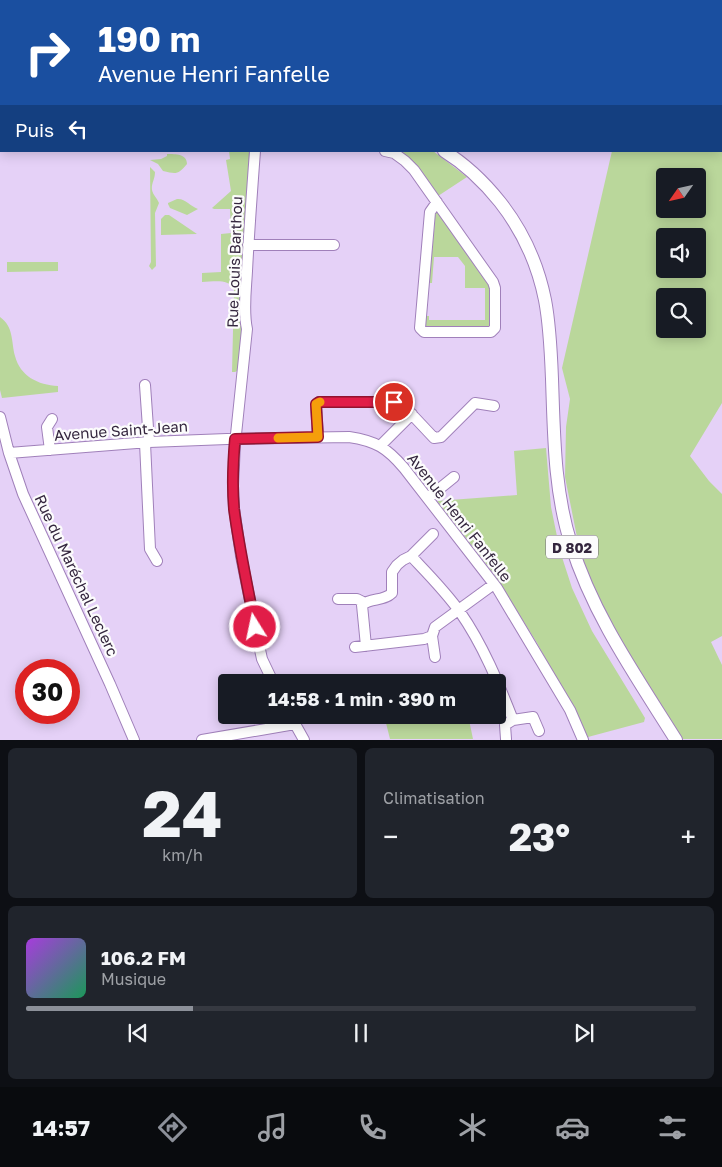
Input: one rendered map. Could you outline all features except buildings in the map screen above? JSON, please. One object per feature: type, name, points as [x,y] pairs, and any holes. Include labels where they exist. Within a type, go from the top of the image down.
[{"type":"main road","name":"D 802","points":[[445,152],[467,168],[505,208],[526,244],[540,279],[549,325],[556,463],[562,507],[570,542],[581,573],[609,632],[676,740]]},
{"type":"street","name":"Rue Louis Barthou","points":[[255,152],[248,245],[245,320],[247,329],[235,439],[233,486],[234,508],[258,645],[269,674]]},
{"type":"street","points":[[390,152],[406,161],[414,170],[437,202],[492,282],[495,288],[495,328],[491,332],[424,332],[420,328],[430,212],[437,202]]},
{"type":"street","points":[[248,245],[334,245]]},
{"type":"street","points":[[145,386],[150,549],[157,561]]},
{"type":"street","points":[[318,437],[316,404],[319,402],[394,402],[402,404],[434,438],[441,437],[475,403],[494,406]]},
{"type":"street","points":[[380,446],[412,414]]},
{"type":"street","name":"Rue du Maréchal Leclerc","points":[[0,418],[14,471],[134,740]]},
{"type":"street","points":[[50,450],[47,427],[52,419]]},
{"type":"street","name":"Avenue Henri Fanfelle","points":[[235,439],[349,437],[363,439],[376,444],[393,455],[494,584],[570,710],[583,740]]},
{"type":"street","name":"Avenue Saint-Jean","points":[[9,453],[235,439]]},
{"type":"street","points":[[428,498],[454,476]]},
{"type":"street","points":[[338,599],[357,599],[365,602],[387,598],[392,593],[392,572],[433,534]]},
{"type":"street","points":[[411,556],[459,610],[481,646],[499,684],[509,722],[506,739]]},
{"type":"street","points":[[435,658],[432,636],[435,627],[494,584]]},
{"type":"street","points":[[365,602],[362,605],[366,646]]},
{"type":"street","points":[[355,647],[424,639],[432,636]]},
{"type":"street","points":[[509,722],[533,717],[540,731]]},
{"type":"street","points":[[202,740],[275,724]]},
{"type":"street","points":[[295,724],[304,740]]},
{"type":"green space","points":[[229,152],[252,152],[243,329],[239,370],[235,372],[232,372],[234,289],[224,282],[202,282],[202,273],[221,272],[221,234],[231,233],[230,209],[212,208],[231,191],[226,160],[230,159]]},
{"type":"green space","points":[[396,152],[434,152],[467,177],[438,196]]},
{"type":"green space","points":[[612,152],[722,152],[722,403],[690,456],[709,481],[722,494],[722,636],[711,642],[722,665],[722,739],[681,739],[612,629],[581,557],[565,477],[566,427],[570,399],[562,368]]},
{"type":"green space","points":[[167,154],[183,156],[187,164],[179,172],[171,173],[163,171],[158,164],[150,160],[161,159],[167,156]]},
{"type":"green space","points":[[150,167],[155,172],[152,190],[159,203],[155,213],[156,266],[152,270],[149,266],[151,262]]},
{"type":"green space","points":[[177,199],[183,200],[198,209],[187,215],[170,208],[168,203]]},
{"type":"green space","points":[[438,211],[471,255],[470,258],[481,275],[485,275],[490,283],[491,328],[467,329],[464,327],[449,327],[447,329],[426,329],[424,325],[425,316],[429,316],[429,320],[485,320],[485,288],[465,288],[465,266],[458,257],[434,257],[432,283],[427,283],[435,221],[433,220],[434,215]]},
{"type":"green space","points":[[165,215],[169,215],[197,234],[161,235],[161,219]]},
{"type":"green space","points":[[7,262],[58,262],[58,271],[7,272]]},
{"type":"green space","points":[[0,317],[8,325],[17,363],[21,369],[37,381],[58,386],[58,392],[2,398],[0,390]]},
{"type":"green space","points":[[546,448],[551,507],[560,551],[572,588],[592,631],[645,718],[644,722],[588,737],[537,643],[494,574],[437,501],[517,495],[514,451]]},
{"type":"green space","points":[[386,724],[470,724],[473,739],[390,739]]},
{"type":"slow traffic","points":[[278,438],[318,437],[316,404],[320,402]]},
{"type":"route","points":[[255,627],[234,508],[235,439],[318,437],[316,404],[319,402],[394,402]]}]
